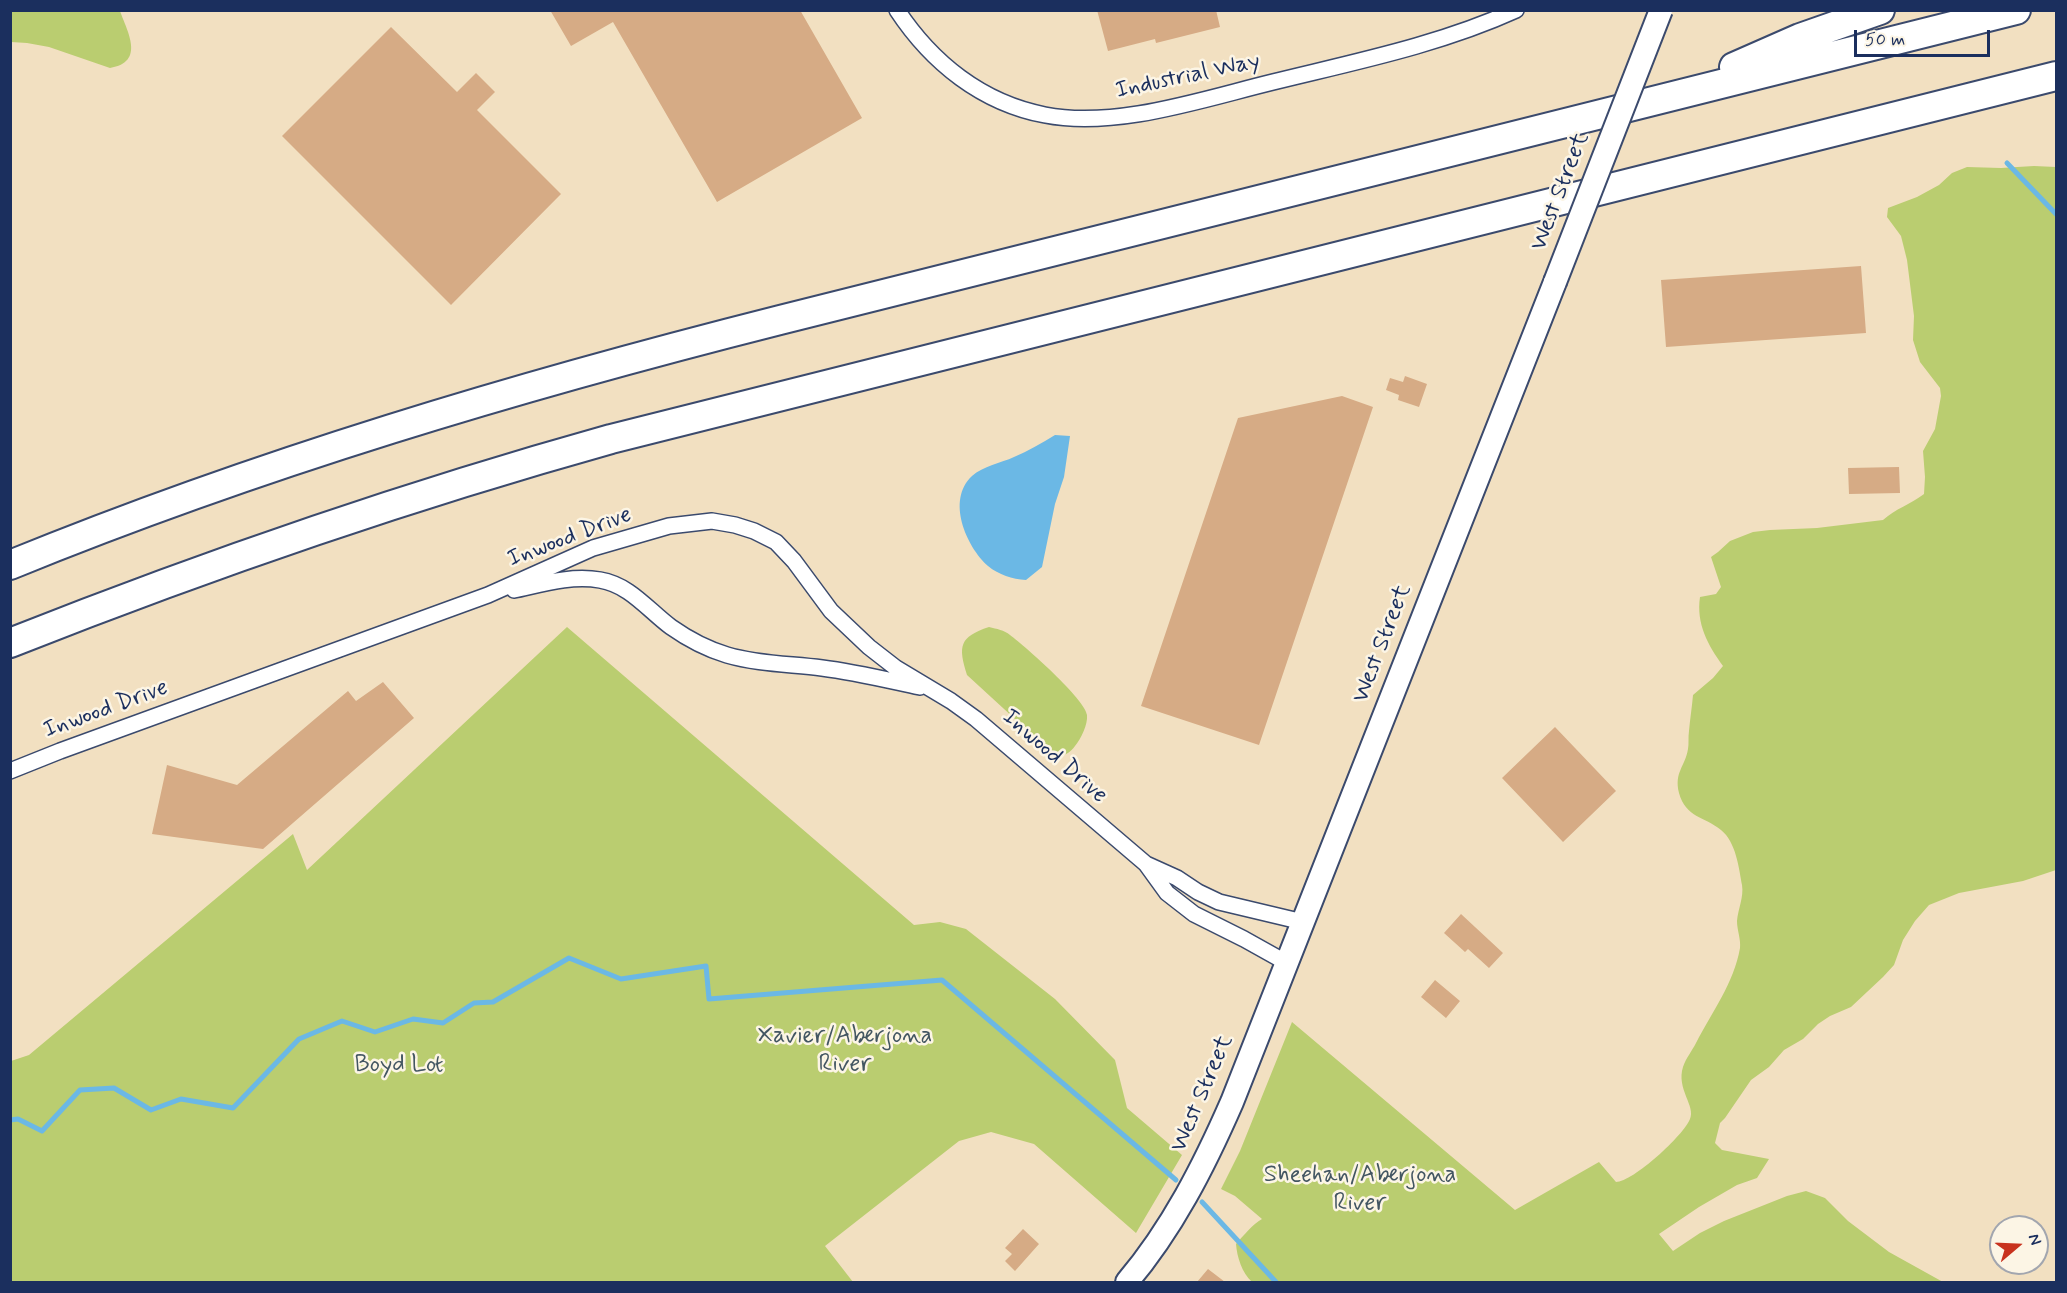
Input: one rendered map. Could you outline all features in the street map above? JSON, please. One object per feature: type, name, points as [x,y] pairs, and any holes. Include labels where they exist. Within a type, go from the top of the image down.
[{"type":"highway","points":[[1665,98],[1800,38],[1880,10]]},
{"type":"highway","points":[[10,565],[162,507],[310,456],[588,370],[715,336],[2016,10]]},
{"type":"highway","points":[[10,643],[286,541],[474,480],[611,439],[2056,76]]},
{"type":"main road","name":"West Street","points":[[1127,1282],[1154,1249],[1188,1193],[1218,1134],[1661,10]]},
{"type":"street","name":"Industrial Way","points":[[897,10],[916,37],[937,59],[960,79],[986,95],[1015,107],[1044,115],[1090,119],[1170,107],[1338,66],[1457,33],[1516,10]]},
{"type":"street","name":"Inwood Drive","points":[[10,771],[92,739],[488,596],[593,548],[669,526],[702,522],[728,523],[754,531],[782,547],[842,623],[896,668],[976,719],[1146,864],[1167,893],[1194,914],[1287,963]]},
{"type":"street","name":"Inwood Drive","points":[[488,596],[569,579],[601,580],[618,585],[635,596],[689,639],[728,655],[755,661],[841,670],[929,689]]},
{"type":"street","name":"Inwood Drive","points":[[1146,864],[1177,878],[1219,902],[1303,922]]},
{"type":"green space","points":[[11,11],[120,11],[131,45],[128,59],[121,65],[110,68],[49,47],[11,42]]},
{"type":"green space","name":"Sheehan/Aberjona River","points":[[1967,167],[2056,167],[2056,870],[2023,881],[1959,893],[1929,905],[1915,921],[1903,940],[1894,965],[1883,977],[1851,1007],[1830,1016],[1803,1039],[1784,1050],[1769,1067],[1751,1080],[1720,1123],[1715,1143],[1722,1150],[1769,1159],[1757,1178],[1737,1185],[1659,1234],[1673,1251],[1700,1233],[1724,1221],[1787,1196],[1806,1191],[1825,1198],[1848,1221],[1889,1252],[1943,1282],[1252,1282],[1245,1274],[1236,1244],[1262,1219],[1235,1196],[1221,1189],[1240,1151],[1292,1022],[1515,1210],[1599,1162],[1616,1182],[1624,1180],[1657,1156],[1686,1126],[1691,1114],[1682,1083],[1683,1067],[1728,985],[1740,948],[1737,921],[1742,890],[1733,848],[1721,830],[1696,816],[1686,807],[1678,786],[1679,775],[1688,749],[1693,695],[1723,666],[1704,634],[1699,607],[1700,597],[1716,594],[1721,587],[1711,557],[1730,541],[1753,532],[1817,528],[1883,520],[1924,494],[1923,451],[1935,429],[1941,396],[1940,388],[1920,362],[1913,340],[1914,316],[1907,260],[1901,236],[1887,217],[1888,208],[1917,197],[1939,185],[1952,173]]},
{"type":"green space","points":[[567,627],[914,925],[940,922],[966,929],[1055,999],[1115,1060],[1127,1108],[1182,1155],[1136,1233],[1034,1144],[991,1132],[959,1141],[825,1246],[853,1282],[11,1282],[11,1061],[29,1055],[293,834],[307,870]]},
{"type":"green space","points":[[989,627],[1005,632],[1018,641],[1054,673],[1084,708],[1087,715],[1085,727],[1077,743],[1068,753],[1059,755],[1052,753],[967,675],[962,657],[963,644],[972,635]]},
{"type":"water","points":[[1055,435],[1070,436],[1064,477],[1055,504],[1042,567],[1026,580],[1006,576],[988,566],[966,535],[960,510],[960,497],[964,486],[981,470],[1019,455]]},
{"type":"building","points":[[550,10],[800,10],[862,118],[717,202],[613,22],[571,46]]},
{"type":"building","points":[[1097,10],[1216,10],[1220,27],[1156,43],[1155,39],[1108,51]]},
{"type":"building","points":[[391,27],[457,92],[476,73],[495,92],[477,110],[561,194],[451,305],[282,136]]},
{"type":"building","points":[[1861,266],[1866,333],[1666,347],[1661,280]]},
{"type":"building","points":[[1405,376],[1427,384],[1419,407],[1398,400],[1399,395],[1386,390],[1390,378],[1403,382]]},
{"type":"building","points":[[1342,396],[1373,407],[1259,745],[1141,706],[1238,418]]},
{"type":"building","points":[[1899,467],[1900,493],[1849,494],[1848,468]]},
{"type":"building","points":[[383,682],[414,718],[263,849],[152,834],[167,765],[237,785],[348,691],[356,701]]},
{"type":"building","points":[[1555,727],[1616,791],[1563,842],[1502,778]]},
{"type":"building","points":[[1461,914],[1503,953],[1489,968],[1468,949],[1465,952],[1444,933]]},
{"type":"building","points":[[1435,980],[1460,1001],[1446,1018],[1421,997]]},
{"type":"building","points":[[1023,1229],[1039,1244],[1015,1271],[1005,1261],[1012,1254],[1005,1248]]},
{"type":"building","points":[[1208,1269],[1225,1282],[1197,1282]]},
{"type":"waterway","points":[[2007,163],[2056,214]]},
{"type":"waterway","points":[[10,1120],[18,1119],[42,1131],[80,1090],[114,1088],[151,1110],[181,1099],[233,1108],[299,1039],[342,1021],[375,1032],[413,1019],[443,1023],[474,1003],[493,1002],[569,958],[621,979],[706,966],[709,999],[942,980],[1176,1180]]},
{"type":"waterway","points":[[1202,1202],[1276,1282]]},
{"type":"park label","name":"Xavier/Aberjona River","points":[[845,1051]]},
{"type":"park label","name":"Boyd Lot","points":[[399,1066]]}]
